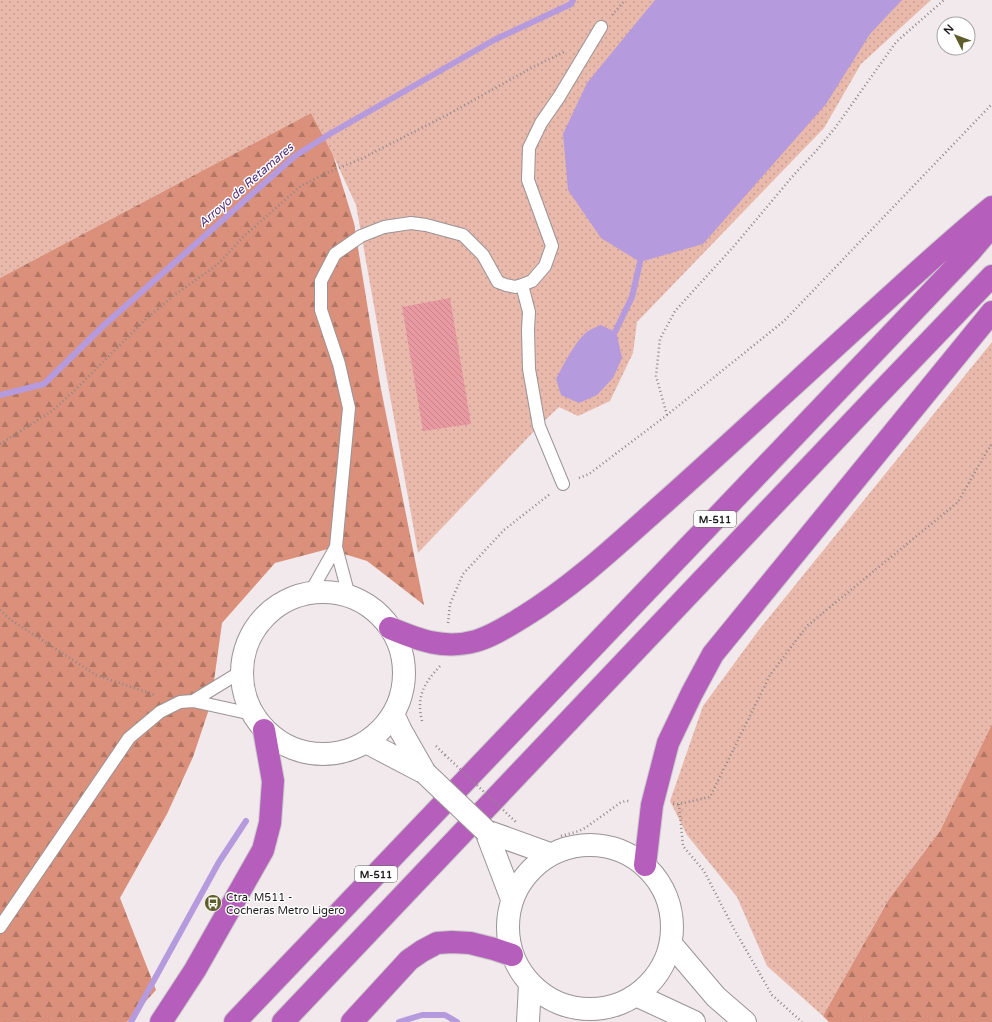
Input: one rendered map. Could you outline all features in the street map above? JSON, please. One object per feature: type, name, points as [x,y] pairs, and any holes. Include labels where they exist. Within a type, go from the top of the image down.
[{"type":"highway","points":[[390,628],[437,644],[461,645],[476,641],[509,626],[557,594],[585,572],[685,484],[796,381],[956,237],[992,207]]},
{"type":"highway","name":"M-511","points":[[235,1022],[969,253],[992,226]]},
{"type":"highway","name":"M-511","points":[[283,1022],[992,276]]},
{"type":"highway","points":[[645,865],[652,805],[668,743],[692,693],[714,654],[992,312]]},
{"type":"highway","points":[[161,1022],[195,970],[262,850],[270,823],[273,781],[258,722]]},
{"type":"highway","points":[[352,1022],[409,960],[437,943],[470,943],[512,955]]},
{"type":"street","points":[[330,592],[348,596],[372,609],[390,628],[400,648],[404,671],[402,693],[393,714],[381,730],[366,742],[349,750],[331,754],[313,754],[295,750],[278,742],[258,722],[246,700],[242,671],[244,652],[251,635],[262,620],[276,607],[293,598],[310,593],[330,592]]},
{"type":"street","points":[[393,714],[425,773]]},
{"type":"street","points":[[366,742],[425,773],[486,831],[512,899]]},
{"type":"street","points":[[486,831],[553,845],[574,846],[599,844],[624,851],[645,865],[659,881],[669,901],[673,922],[671,944],[664,964],[652,981],[636,995],[589,1017],[546,997],[530,984],[512,955],[508,936],[508,917],[512,899],[521,881],[553,845]]},
{"type":"street","points":[[671,944],[716,997],[745,1022]]},
{"type":"street","points":[[528,1022],[530,984]]},
{"type":"street","points":[[636,995],[694,1022]]},
{"type":"lane","points":[[348,596],[336,547],[349,408],[340,364],[321,310],[321,281],[335,254],[361,236],[384,227],[411,223],[426,225],[463,235],[483,255],[498,282],[516,287],[532,281],[545,266],[552,246],[528,180],[529,148],[541,123],[601,27]]},
{"type":"lane","points":[[522,285],[529,312],[529,369],[539,426],[563,484]]},
{"type":"lane","points":[[310,593],[336,547]]},
{"type":"lane","points":[[193,701],[242,671]]},
{"type":"lane","points":[[0,927],[129,738],[160,712],[180,702],[193,701],[258,722]]},
{"type":"path","points":[[667,415],[656,376],[660,339],[675,311],[735,245],[835,128],[896,42],[944,0]]},
{"type":"path","points":[[0,444],[52,411],[144,321],[173,296],[217,265],[244,236],[301,186],[329,172],[361,159],[448,115],[533,67],[592,40]]},
{"type":"path","points":[[424,726],[420,712],[420,697],[423,688],[442,663],[446,655],[450,604],[463,574],[504,530],[563,484],[589,474],[667,415],[784,321],[992,104]]},
{"type":"path","points":[[553,845],[579,831],[625,801],[652,805],[679,804],[710,797],[770,675],[807,626],[958,502],[992,444]]},
{"type":"path","points":[[0,610],[17,624],[96,676],[146,693],[180,702]]},
{"type":"path","points":[[433,743],[522,827]]},
{"type":"path","points":[[679,804],[683,846],[704,871],[734,929],[772,995],[802,1022]]},
{"type":"shaded area","points":[[0,0],[931,0],[861,64],[824,128],[637,322],[633,353],[610,401],[578,416],[559,407],[418,553],[356,205],[333,155],[311,113],[0,278]]},
{"type":"shaded area","points":[[655,0],[902,0],[870,34],[826,104],[703,244],[640,262],[601,238],[568,190],[563,134],[587,83]]},
{"type":"shaded area","points":[[601,325],[615,332],[617,335],[622,358],[613,378],[597,395],[579,403],[561,395],[556,379],[580,339],[590,330]]},
{"type":"shaded area","points":[[992,342],[992,724],[940,831],[889,899],[823,1016],[767,966],[737,897],[687,835],[670,801],[703,706],[758,631]]},
{"type":"green space","points":[[311,113],[333,155],[354,223],[380,384],[424,605],[367,561],[328,549],[275,563],[222,623],[211,703],[193,757],[167,814],[120,898],[156,990],[127,1022],[0,1022],[0,278]]},
{"type":"green space","points":[[992,724],[992,1022],[829,1022],[823,1016],[889,899],[940,831]]},
{"type":"building","points":[[450,298],[471,424],[423,431],[402,307]]},
{"type":"waterway","name":"Arroyo de Retamares","points":[[0,395],[44,384],[103,326],[295,156],[328,135],[494,40],[571,4],[573,0]]},
{"type":"waterway","points":[[615,332],[632,297],[640,262]]},
{"type":"waterway","points":[[131,1022],[219,862],[246,821]]},
{"type":"waterway","points":[[399,1022],[422,1015],[445,1015],[457,1022]]},
{"type":"place","name":"Ctra. M511 - Cocheras Metro Ligero","points":[[213,903]]}]
